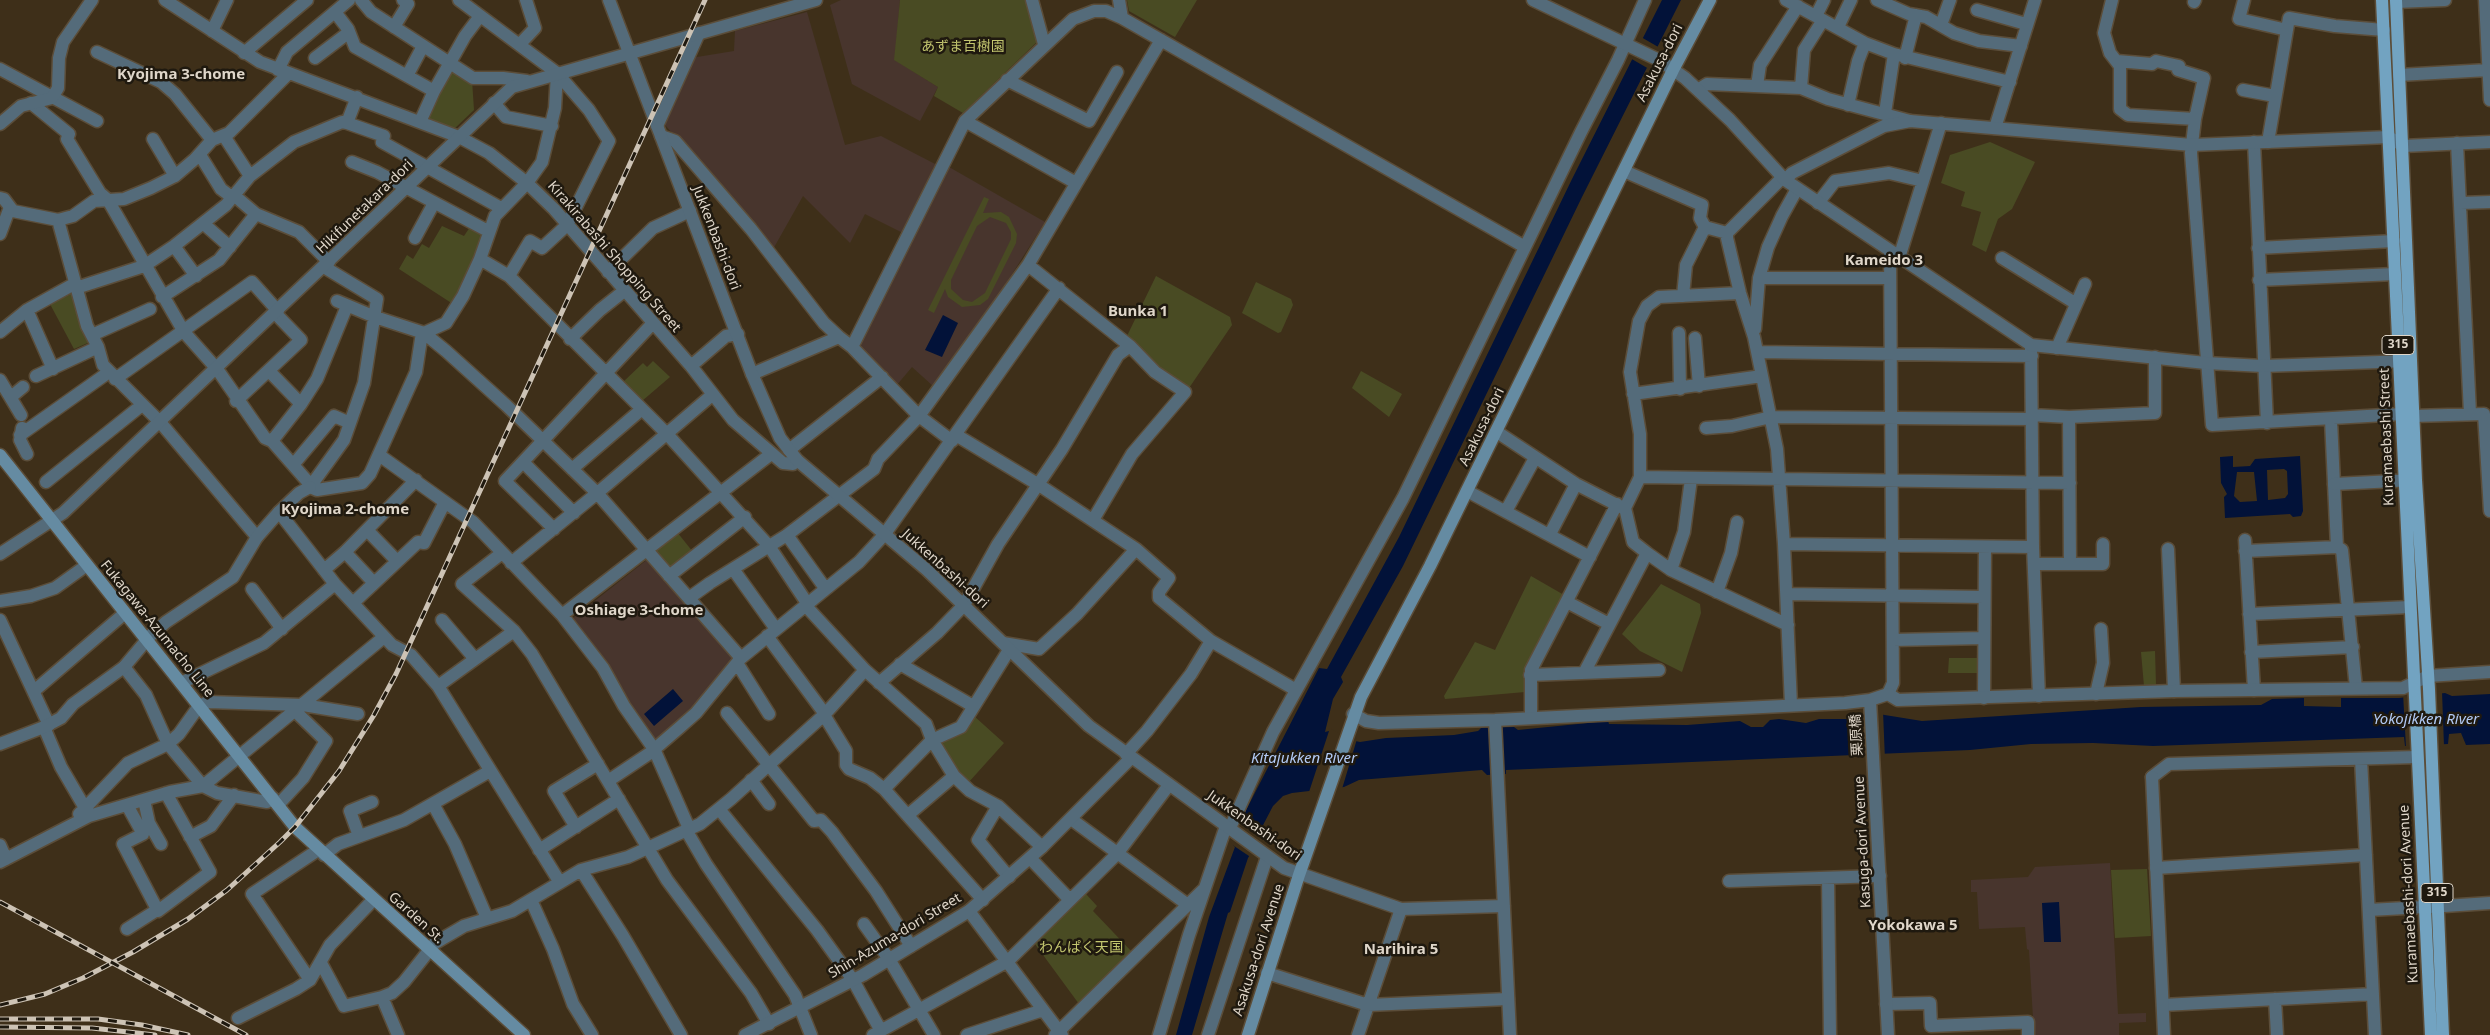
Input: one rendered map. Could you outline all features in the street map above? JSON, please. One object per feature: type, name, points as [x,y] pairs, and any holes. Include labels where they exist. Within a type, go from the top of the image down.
[{"type":"main road","name":"Asakusa-dori","points":[[1299,875],[1353,714],[1497,432],[1673,70],[1710,0]]},
{"type":"main road","name":"Kuramaebashi Street","points":[[2382,0],[2395,274],[2405,361]]},
{"type":"main road","name":"Kuramaebashi Street","points":[[2396,1],[2402,146],[2405,361],[2410,480],[2410,607],[2417,755]]},
{"type":"main road","name":"Fukagawa-Azumacho Line","points":[[0,455],[291,822]]},
{"type":"main road","name":"Kuramaebashi Street","points":[[2410,480],[2429,682],[2431,752]]},
{"type":"main road","name":"Kuramaebashi-dori Avenue","points":[[2431,752],[2443,1035]]},
{"type":"main road","name":"Kuramaebashi-dori Avenue","points":[[2417,755],[2431,1035]]},
{"type":"main road","name":"Garden St.","points":[[291,822],[373,900],[524,1035]]},
{"type":"main road","name":"Asakusa-dori Avenue","points":[[1248,1035],[1299,875]]},
{"type":"street","points":[[0,124],[22,106],[52,98],[58,88],[59,58],[63,42],[92,0]]},
{"type":"street","name":"Kirakirabashi Shopping Street","points":[[165,0],[244,53],[283,71],[357,97],[459,137],[489,153],[527,183],[567,225],[652,324],[691,366],[734,420],[771,454],[787,464],[797,460]]},
{"type":"street","points":[[212,31],[228,0]]},
{"type":"street","points":[[244,53],[306,0]]},
{"type":"street","points":[[0,198],[13,211],[58,220],[72,216],[94,201],[124,199],[175,176],[218,138],[248,116],[283,71],[287,52],[349,0]]},
{"type":"street","points":[[361,0],[371,12],[473,78],[503,78],[527,81]]},
{"type":"street","points":[[394,27],[408,4],[403,0]]},
{"type":"street","points":[[459,0],[557,73],[590,110],[608,141],[567,225],[542,248],[530,241],[509,276]]},
{"type":"street","points":[[520,44],[535,28],[526,0]]},
{"type":"street","name":"Jukkenbashi-dori","points":[[609,0],[752,374],[772,421],[788,450],[797,460],[964,606],[1076,714],[1128,756],[1264,854],[1299,875],[1401,909],[1504,906]]},
{"type":"street","name":"Hikifunetakara-dori","points":[[0,554],[53,521],[277,313],[512,87],[527,81],[816,0]]},
{"type":"street","points":[[1032,0],[1044,44]]},
{"type":"street","points":[[1119,0],[1122,18]]},
{"type":"street","points":[[1533,0],[1659,60],[1699,89],[1784,179],[2032,351]]},
{"type":"street","points":[[1159,1035],[1205,888],[1273,732],[1403,498],[1580,132],[1627,44],[1646,0]]},
{"type":"street","points":[[1786,0],[1865,42],[1899,56],[2010,82]]},
{"type":"street","points":[[1801,88],[1804,50],[1820,18],[1824,0]]},
{"type":"street","points":[[1838,27],[1852,0]]},
{"type":"street","points":[[1877,0],[1940,25],[1954,33],[1979,41],[2021,46]]},
{"type":"street","points":[[1940,25],[1950,0]]},
{"type":"street","points":[[1995,128],[2035,0]]},
{"type":"street","points":[[2112,0],[2104,39],[2120,66],[2120,109],[2123,112],[2195,119]]},
{"type":"street","points":[[2244,0],[2239,19],[2287,30]]},
{"type":"street","points":[[2396,1],[2445,0]]},
{"type":"street","points":[[2485,0],[2490,100]]},
{"type":"street","points":[[1757,86],[1760,65],[1798,6]]},
{"type":"street","points":[[1978,10],[2026,24]]},
{"type":"street","points":[[852,347],[965,121],[1044,44],[1073,18],[1081,14],[1106,11],[1122,18],[1526,247]]},
{"type":"street","points":[[335,12],[348,29],[348,33],[355,46],[434,91]]},
{"type":"street","points":[[1885,113],[1899,56],[1916,15]]},
{"type":"street","points":[[420,122],[449,64],[465,36],[480,16]]},
{"type":"street","points":[[2268,142],[2289,18],[2335,26],[2384,30]]},
{"type":"street","points":[[315,58],[348,33]]},
{"type":"street","points":[[700,33],[659,131],[675,141],[751,229],[824,323],[852,347],[919,416],[954,438],[1039,485],[1136,548],[1169,578],[1159,592],[1159,598],[1211,641],[1296,690]]},
{"type":"street","points":[[689,598],[787,535],[874,469],[878,459],[919,416],[1028,265],[1161,40]]},
{"type":"street","points":[[1848,105],[1858,61],[1865,42]]},
{"type":"street","points":[[406,76],[423,46]]},
{"type":"street","points":[[97,52],[161,82],[218,138],[250,176]]},
{"type":"street","points":[[2117,61],[2152,64],[2156,61],[2179,66],[2178,70],[2204,78],[2195,119],[2192,145],[2206,363],[2212,425],[2408,415],[2484,414],[2490,511]]},
{"type":"street","points":[[2399,74],[2489,64]]},
{"type":"street","points":[[0,69],[97,121]]},
{"type":"street","points":[[1007,80],[1089,121],[1117,72]]},
{"type":"street","points":[[31,104],[69,134],[67,139],[100,193],[108,200],[144,266],[184,332],[217,369],[236,400],[265,438],[272,441],[308,482],[310,487],[317,490],[362,483],[370,474],[416,372],[421,340],[424,333],[446,323],[463,296],[480,259],[488,231],[495,216],[527,183],[542,162],[552,126],[557,73]]},
{"type":"street","points":[[1699,89],[1707,84],[1801,88],[1848,105],[1885,113],[1910,122]]},
{"type":"street","points":[[2243,90],[2276,96]]},
{"type":"street","points":[[347,123],[357,97]]},
{"type":"street","points":[[494,104],[506,117],[552,126]]},
{"type":"street","points":[[965,121],[1076,183]]},
{"type":"street","points":[[0,332],[27,310],[75,286],[144,266],[204,224],[234,197],[250,176],[294,142],[342,122],[384,136],[382,142],[502,208]]},
{"type":"street","points":[[1727,233],[1784,179],[1799,169],[1884,126],[1910,122],[2192,145],[2389,137],[2402,146],[2490,142]]},
{"type":"street","points":[[1353,714],[1366,721],[1379,723],[1495,722],[1531,717],[1870,700],[1888,694],[1893,683],[1890,278],[1895,255],[1923,181],[1940,123]]},
{"type":"street","points":[[153,139],[175,176]]},
{"type":"street","points":[[2254,142],[2266,423]]},
{"type":"street","points":[[2458,143],[2470,413]]},
{"type":"street","points":[[0,744],[61,718],[73,704],[124,667],[147,640],[166,622],[233,577],[257,537],[278,512],[299,493],[310,487],[344,440],[364,383],[377,299],[327,265],[299,232],[256,214],[221,188],[200,155]]},
{"type":"street","points":[[352,162],[407,187],[488,231]]},
{"type":"street","points":[[1624,171],[1702,205],[1700,218],[1705,227],[1727,233]]},
{"type":"street","points":[[1818,203],[1835,181],[1889,173],[1923,181]]},
{"type":"street","points":[[1754,337],[1760,278],[1768,247],[1797,189]]},
{"type":"street","points":[[2460,203],[2490,202]]},
{"type":"street","points":[[415,238],[434,203]]},
{"type":"street","points":[[0,234],[10,207]]},
{"type":"street","points":[[608,272],[653,228],[690,211]]},
{"type":"street","points":[[162,297],[219,260],[256,214]]},
{"type":"street","points":[[58,220],[87,326],[98,347],[102,365],[160,422],[257,537]]},
{"type":"street","points":[[204,224],[230,247]]},
{"type":"street","points":[[1682,296],[1686,265],[1705,227]]},
{"type":"street","points":[[1727,233],[1740,293],[1758,352],[1781,480],[1791,705]]},
{"type":"street","points":[[2258,248],[2394,241]]},
{"type":"street","points":[[174,246],[196,276]]},
{"type":"street","points":[[2002,258],[2075,303]]},
{"type":"street","points":[[480,259],[509,276],[570,340],[667,434],[745,517],[769,546],[806,604],[865,670],[926,724],[932,740],[954,776],[970,791],[998,806],[1042,848]]},
{"type":"street","points":[[1028,265],[1130,346],[1154,372],[1185,392],[1132,454],[1093,520]]},
{"type":"street","points":[[2259,280],[2395,274]]},
{"type":"street","points":[[1760,278],[1890,278]]},
{"type":"street","points":[[21,425],[112,376],[184,332],[252,282],[301,340],[236,400]]},
{"type":"street","points":[[2056,348],[2085,284]]},
{"type":"street","points":[[608,781],[654,749],[696,713],[739,660],[859,562],[884,535],[1059,288]]},
{"type":"street","points":[[570,340],[600,310],[624,291]]},
{"type":"street","points":[[1531,717],[1530,670],[1590,557],[1640,477],[1640,434],[1630,372],[1639,321],[1652,301],[1659,297],[1740,293]]},
{"type":"street","points":[[272,441],[301,404],[317,379],[342,303],[375,317],[424,333],[544,440],[598,493],[689,598],[739,660],[769,714]]},
{"type":"street","points":[[92,335],[150,309]]},
{"type":"street","points":[[27,310],[53,368]]},
{"type":"street","points":[[554,529],[504,481],[652,324]]},
{"type":"street","points":[[691,366],[726,336],[738,334]]},
{"type":"street","points":[[1679,334],[1680,389]]},
{"type":"street","points":[[752,374],[839,337]]},
{"type":"street","points":[[1695,338],[1699,386]]},
{"type":"street","points":[[879,683],[937,633],[964,606],[998,544],[1039,485],[1092,401],[1118,355],[1130,346]]},
{"type":"street","points":[[36,376],[98,347]]},
{"type":"street","points":[[1758,352],[1891,353],[2032,351],[2056,348],[2206,363],[2263,366],[2405,361]]},
{"type":"street","points":[[2032,351],[2033,548],[2039,696]]},
{"type":"street","points":[[1706,428],[1771,417],[2069,417],[2155,413],[2155,357]]},
{"type":"street","points":[[268,371],[301,404]]},
{"type":"street","points":[[1633,394],[1680,389],[1762,376]]},
{"type":"street","points":[[788,450],[882,377]]},
{"type":"street","points":[[0,380],[11,397],[21,425],[20,440],[27,454]]},
{"type":"street","points":[[11,397],[23,388]]},
{"type":"street","points":[[511,563],[598,493],[712,394]]},
{"type":"street","points":[[46,482],[142,405]]},
{"type":"street","points":[[572,469],[642,409]]},
{"type":"street","points":[[293,465],[334,416],[350,423]]},
{"type":"street","points":[[2069,417],[2070,564]]},
{"type":"street","points":[[2331,420],[2337,546]]},
{"type":"street","points":[[1497,432],[1576,484],[1621,506],[1632,542],[1671,570],[1788,625]]},
{"type":"street","points":[[379,454],[444,502],[468,517],[562,615],[603,668],[624,706],[654,749],[689,831],[706,864],[794,995],[811,1035]]},
{"type":"street","points":[[562,615],[722,494],[771,454]]},
{"type":"street","points":[[1506,512],[1535,458]]},
{"type":"street","points":[[523,462],[574,513]]},
{"type":"street","points":[[1640,477],[2070,484]]},
{"type":"street","points":[[1671,570],[1684,532],[1691,479]]},
{"type":"street","points":[[324,570],[345,552],[416,480]]},
{"type":"street","points":[[2334,484],[2410,480]]},
{"type":"street","points":[[1550,534],[1576,484]]},
{"type":"street","points":[[1467,491],[1590,557]]},
{"type":"street","points":[[352,603],[418,542],[424,544],[444,502]]},
{"type":"street","points":[[278,512],[352,603],[392,645],[412,655],[438,686],[559,881]]},
{"type":"street","points":[[669,576],[745,517]]},
{"type":"street","points":[[1718,592],[1731,553],[1737,522]]},
{"type":"street","points":[[367,530],[396,562]]},
{"type":"street","points":[[787,535],[825,588]]},
{"type":"street","points":[[1784,544],[2033,548]]},
{"type":"street","points":[[2034,564],[2103,564],[2103,544]]},
{"type":"street","points":[[2254,690],[2245,546],[2337,546],[2342,550],[2356,688]]},
{"type":"street","points":[[1984,698],[1985,547]]},
{"type":"street","points":[[884,789],[932,740],[961,727],[1006,646],[1039,649],[1077,614],[1136,548]]},
{"type":"street","points":[[2168,550],[2174,691]]},
{"type":"street","points":[[345,552],[374,582]]},
{"type":"street","points":[[502,553],[462,584],[514,631],[532,654],[667,880],[751,994],[769,1024]]},
{"type":"street","points":[[1584,673],[1646,553]]},
{"type":"street","points":[[0,601],[31,596],[56,588],[87,565]]},
{"type":"street","points":[[733,569],[846,751],[846,766],[870,778],[884,789],[983,900]]},
{"type":"street","points":[[181,683],[264,644],[335,584]]},
{"type":"street","points":[[252,589],[282,629]]},
{"type":"street","points":[[1786,594],[1984,597]]},
{"type":"street","points":[[1567,602],[1610,624]]},
{"type":"street","points":[[2249,614],[2410,607]]},
{"type":"street","points":[[34,691],[125,613]]},
{"type":"street","points":[[0,620],[34,691],[61,767],[85,808]]},
{"type":"street","points":[[442,620],[475,659]]},
{"type":"street","points":[[2096,694],[2102,663],[2101,629]]},
{"type":"street","points":[[438,686],[514,631]]},
{"type":"street","points":[[0,846],[3,860],[72,824],[166,793],[203,786],[384,637]]},
{"type":"street","points":[[1893,640],[1984,638]]},
{"type":"street","name":"Shin-Azuma-dori Street","points":[[745,1035],[853,980],[969,911],[983,900],[1042,848],[1128,756],[1191,674],[1211,641]]},
{"type":"street","points":[[2252,652],[2352,647]]},
{"type":"street","points":[[900,664],[973,706]]},
{"type":"street","points":[[124,667],[146,695],[168,744],[203,786],[217,793],[275,802],[302,778],[326,740],[299,708]]},
{"type":"street","points":[[321,964],[344,1006],[392,993],[404,982],[429,949],[464,926],[512,911],[559,881],[581,870],[628,857],[689,831],[719,809],[824,714],[865,670]]},
{"type":"street","points":[[1530,675],[1660,670]]},
{"type":"street","points":[[1888,694],[1898,700],[2174,691],[2403,688],[2490,672]]},
{"type":"street","name":"栗原橋","points":[[1870,700],[1874,768]]},
{"type":"street","points":[[72,824],[128,763],[168,744],[179,734],[199,706],[208,702],[358,714]]},
{"type":"street","points":[[727,713],[814,821],[821,820],[832,832],[876,891],[911,946]]},
{"type":"street","points":[[1495,722],[1510,1035]]},
{"type":"street","points":[[2164,1035],[2152,777],[2169,764],[2417,755]]},
{"type":"street","points":[[2361,758],[2374,1035]]},
{"type":"street","points":[[576,827],[554,791],[598,764]]},
{"type":"street","name":"Kasuga-dori Avenue","points":[[1874,768],[1888,1035]]},
{"type":"street","points":[[310,980],[252,894],[321,852],[404,820],[490,770]]},
{"type":"street","points":[[908,815],[954,776]]},
{"type":"street","points":[[750,780],[769,804]]},
{"type":"street","points":[[719,809],[816,930],[853,980],[877,1033],[1008,961],[1117,854],[1169,785]]},
{"type":"street","points":[[127,930],[180,897],[210,872],[166,793]]},
{"type":"street","points":[[190,837],[211,826],[234,795]]},
{"type":"street","points":[[539,850],[619,799]]},
{"type":"street","points":[[144,800],[150,823],[161,844]]},
{"type":"street","points":[[359,836],[350,811],[372,802]]},
{"type":"street","points":[[433,804],[455,844],[487,918]]},
{"type":"street","points":[[127,805],[144,834],[123,844],[158,910]]},
{"type":"street","points":[[998,806],[978,840],[1010,877]]},
{"type":"street","points":[[1070,819],[1188,905]]},
{"type":"street","points":[[1208,1035],[1264,854]]},
{"type":"street","points":[[2156,868],[2366,856]]},
{"type":"street","points":[[1030,858],[1070,900]]},
{"type":"street","points":[[581,870],[623,936],[681,1035]]},
{"type":"street","points":[[1729,882],[1880,876]]},
{"type":"street","points":[[1828,878],[1830,1035]]},
{"type":"street","points":[[969,911],[1008,961],[1058,1034],[1205,888]]},
{"type":"street","points":[[238,1018],[310,980],[321,964],[330,944],[373,900]]},
{"type":"street","points":[[531,900],[553,949],[572,1004],[592,1035]]},
{"type":"street","points":[[2368,910],[2490,903]]},
{"type":"street","points":[[1358,1035],[1401,909]]},
{"type":"street","points":[[864,924],[889,959],[934,1035]]},
{"type":"street","points":[[1267,973],[1368,1005],[1508,999]]},
{"type":"street","points":[[2162,1005],[2372,994]]},
{"type":"street","points":[[382,996],[398,1035]]},
{"type":"street","points":[[2275,999],[2277,1035]]},
{"type":"street","points":[[1886,1004],[1930,1002],[1931,1026],[2028,1022],[2028,1035]]},
{"type":"street","points":[[967,1035],[1043,1010]]},
{"type":"shaded area","points":[[841,0],[900,0],[895,60],[938,87],[920,121],[852,84],[830,5]]},
{"type":"shaded area","points":[[807,12],[845,145],[881,136],[937,165],[903,233],[865,214],[850,243],[803,196],[772,251],[666,126],[663,120],[691,58],[734,51],[735,31]]},
{"type":"shaded area","points":[[949,167],[1045,222],[981,323],[933,386],[912,367],[896,386],[857,347]]},
{"type":"shaded area","points":[[648,559],[735,660],[696,708],[657,740],[652,739],[628,706],[609,666],[573,618]]},
{"type":"shaded area","points":[[2110,863],[2118,1014],[2146,1013],[2146,1022],[2119,1023],[2119,1035],[2034,1035],[2029,950],[2027,949],[2025,927],[1979,929],[1977,892],[1971,892],[1971,880],[2028,877],[2035,867]]},
{"type":"green space","name":"あずま百樹園","points":[[900,0],[1027,0],[1037,42],[963,113],[934,96],[938,87],[894,60]]},
{"type":"green space","points":[[1127,0],[1197,0],[1175,37],[1129,11]]},
{"type":"green space","points":[[448,69],[472,80],[474,110],[453,130],[427,120]]},
{"type":"green space","points":[[1990,142],[2035,162],[2012,209],[1998,219],[1986,252],[1972,245],[1981,212],[1961,206],[1965,192],[1941,183],[1950,155]]},
{"type":"green space","points":[[984,197],[989,199],[983,213],[1001,212],[1009,217],[1017,234],[1016,243],[988,299],[980,305],[962,307],[948,297],[945,289],[934,313],[928,310]],"holes":[[[990,217],[1006,223],[1011,232],[1011,239],[985,293],[972,302],[963,300],[951,289],[951,280],[977,226]]]},
{"type":"green space","points":[[472,224],[486,232],[453,304],[399,269],[407,255],[413,259],[422,244],[429,248],[442,226],[464,236]]},
{"type":"green space","points":[[1156,276],[1230,317],[1232,325],[1189,388],[1157,368],[1127,336]]},
{"type":"green space","points":[[1256,282],[1291,299],[1293,305],[1281,332],[1278,333],[1242,313]]},
{"type":"green space","points":[[73,293],[90,342],[74,349],[50,304]]},
{"type":"green space","points":[[653,361],[670,377],[642,401],[622,383],[643,363],[647,367]]},
{"type":"green space","points":[[1361,371],[1402,394],[1389,417],[1352,388]]},
{"type":"green space","points":[[677,532],[693,552],[668,571],[653,551]]},
{"type":"green space","points":[[1531,576],[1564,595],[1525,692],[1445,699],[1444,696],[1475,642],[1495,650]]},
{"type":"green space","points":[[1661,584],[1700,604],[1701,613],[1682,672],[1640,651],[1622,634]]},
{"type":"green space","points":[[2155,651],[2156,685],[2144,686],[2141,652]]},
{"type":"green space","points":[[1949,658],[1981,658],[1981,673],[1948,673]]},
{"type":"green space","points":[[974,716],[1004,743],[968,783],[940,743]]},
{"type":"green space","points":[[2147,869],[2151,936],[2115,938],[2111,870]]},
{"type":"green space","name":"わんぱく天国","points":[[1086,894],[1097,906],[1093,911],[1132,952],[1079,1004],[1035,944]]},
{"type":"water","name":"Yokojikken River","points":[[1662,0],[1681,0],[1582,197],[1403,566],[1341,677],[1343,682],[1333,699],[1325,732],[1329,731],[1342,738],[1360,742],[1386,738],[1454,735],[1478,731],[1481,728],[1514,727],[1518,730],[1608,721],[1609,724],[1687,725],[1740,721],[1751,727],[1763,727],[1770,720],[1779,719],[1806,723],[1819,719],[1851,719],[1860,711],[1922,721],[2141,707],[2261,705],[2272,699],[2304,698],[2304,706],[2341,707],[2341,698],[2399,698],[2445,693],[2452,696],[2490,694],[2490,744],[2466,745],[2461,733],[2449,734],[2448,744],[2405,746],[2404,737],[2153,746],[2093,743],[2031,744],[1970,750],[1506,770],[1506,774],[1487,775],[1482,770],[1359,780],[1344,787],[1292,793],[1283,796],[1273,806],[1261,829],[1264,831],[1248,858],[1230,912],[1228,913],[1192,1035],[1176,1035],[1209,917],[1235,847],[1233,845],[1241,820],[1319,668],[1327,669],[1399,537],[1572,179]]},
{"type":"water","points":[[943,315],[958,323],[942,357],[925,350]]},
{"type":"water","points":[[2233,456],[2233,467],[2250,466],[2255,459],[2300,456],[2303,511],[2301,516],[2293,517],[2290,514],[2225,518],[2224,497],[2227,494],[2221,483],[2220,457]],"holes":[[[2284,469],[2287,471],[2288,494],[2285,498],[2268,500],[2267,470]],[[2237,472],[2254,472],[2257,501],[2240,502],[2234,496]]]},
{"type":"water","points":[[673,689],[683,701],[654,726],[644,714]]},
{"type":"water","points":[[2059,902],[2061,942],[2044,942],[2042,903]]},
{"type":"pier","points":[[1641,37],[1660,48],[1649,69],[1630,58]]},
{"type":"pier","points":[[2442,691],[2444,746],[2406,748],[2403,693]]},
{"type":"pier","points":[[1858,709],[1883,711],[1885,760],[1861,761]]},
{"type":"pier","points":[[1330,728],[1343,735],[1357,739],[1342,789],[1309,792]]},
{"type":"pier","points":[[1239,821],[1263,839],[1252,858],[1231,844]]},
{"type":"railway","points":[[0,1005],[45,994],[83,978],[133,952],[188,919],[227,890],[280,842],[295,827],[339,771],[374,715],[396,674],[705,0]]},
{"type":"railway","points":[[0,902],[246,1035]]},
{"type":"railway","points":[[0,1019],[98,1019],[142,1025],[188,1035]]},
{"type":"railway","points":[[0,1027],[92,1028],[155,1035]]},
{"type":"district","name":"Kyojima 3-chome","points":[[181,75]]},
{"type":"district","name":"Kameido 3","points":[[1884,261]]},
{"type":"district","name":"Bunka 1","points":[[1138,312]]},
{"type":"district","name":"Kyojima 2-chome","points":[[345,510]]},
{"type":"district","name":"Oshiage 3-chome","points":[[639,611]]},
{"type":"district","name":"Yokokawa 5","points":[[1913,926]]},
{"type":"district","name":"Narihira 5","points":[[1401,950]]},
{"type":"water label","name":"Kitajukken River","points":[[1304,759]]}]
